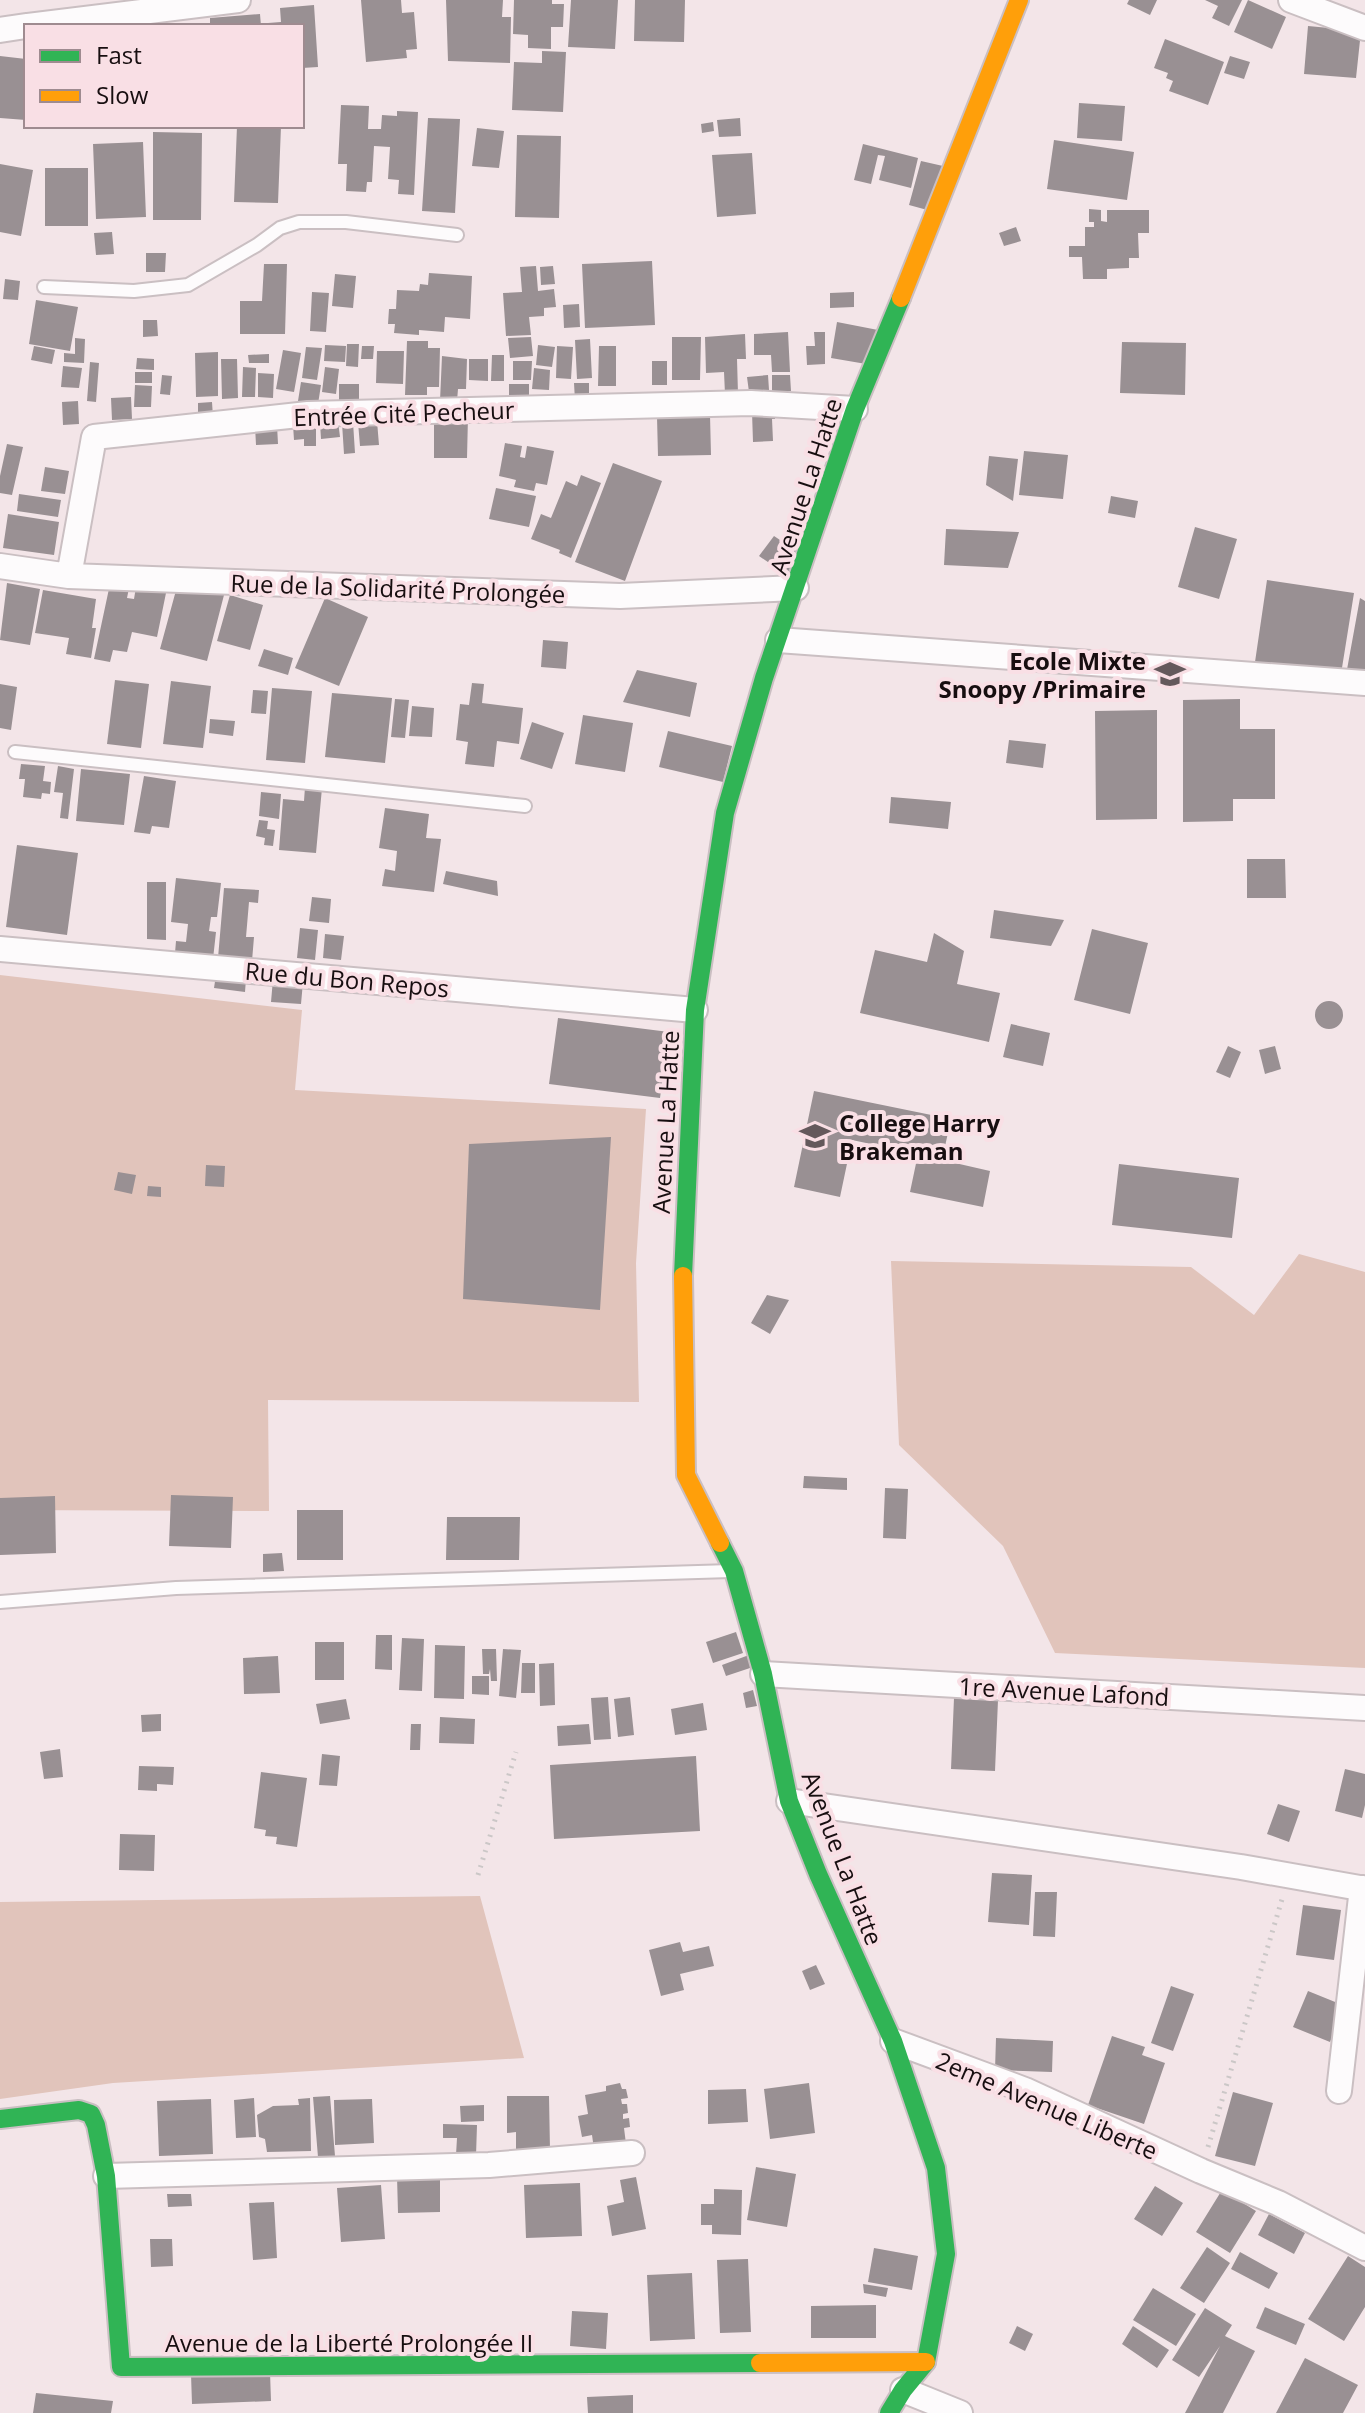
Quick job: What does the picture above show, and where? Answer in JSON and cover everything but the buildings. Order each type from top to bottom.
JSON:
[{"type":"street","points":[[43,24],[238,0]]},
{"type":"street","name":"Avenue La Hatte","points":[[926,2362],[946,2254],[936,2168],[893,2041],[818,1874],[789,1801],[763,1674],[734,1571],[686,1475],[682,1304],[684,1211],[695,1010],[725,813],[778,640],[855,409],[932,224],[1019,0]]},
{"type":"street","points":[[1291,0],[1365,28]]},
{"type":"street","points":[[0,30],[24,26]]},
{"type":"street","name":"Entrée Cité Pecheur","points":[[69,576],[94,437],[308,414],[751,403],[855,409]]},
{"type":"street","name":"Rue de la Solidarité Prolongée","points":[[0,566],[69,576],[620,596],[796,588]]},
{"type":"street","points":[[778,640],[1365,683]]},
{"type":"street","name":"Rue du Bon Repos","points":[[0,949],[695,1010]]},
{"type":"street","name":"1re Avenue Lafond","points":[[763,1674],[1365,1708]]},
{"type":"street","points":[[789,1801],[1363,1888],[1339,2091]]},
{"type":"street","name":"2eme Avenue Liberte","points":[[893,2041],[1025,2090],[1278,2203],[1365,2248]]},
{"type":"street","name":"Avenue de la Liberté Prolongée II","points":[[0,2119],[79,2110],[91,2114],[106,2176],[121,2367],[926,2362]]},
{"type":"street","points":[[106,2176],[489,2165],[632,2153]]},
{"type":"street","points":[[889,2413],[926,2362]]},
{"type":"street","points":[[903,2390],[960,2413]]},
{"type":"lane","points":[[44,287],[134,291],[188,285],[280,228],[299,222],[346,222],[457,235]]},
{"type":"lane","points":[[15,752],[525,806]]},
{"type":"lane","points":[[0,1602],[176,1588],[734,1571]]},
{"type":"path","points":[[478,1875],[516,1752]]},
{"type":"path","points":[[1201,2171],[1289,1875]]},
{"type":"shaded area","points":[[0,975],[302,1010],[295,1090],[646,1109],[636,1263],[639,1402],[268,1400],[269,1511],[0,1510]]},
{"type":"shaded area","points":[[1299,1254],[1365,1272],[1365,1668],[1055,1653],[1003,1546],[899,1445],[891,1261],[1191,1267],[1254,1315]]},
{"type":"shaded area","points":[[480,1896],[524,2058],[113,2083],[0,2099],[0,1902]]},
{"type":"traffic: fast","points":[[683,1276],[695,1010],[725,813],[764,678],[855,409],[901,298]]},
{"type":"traffic: fast","points":[[720,1543],[734,1571],[763,1674],[789,1801],[818,1874],[893,2041],[936,2168],[946,2254],[926,2362],[889,2413]]},
{"type":"traffic: fast","points":[[0,2119],[79,2110],[91,2114],[106,2176],[121,2367],[760,2363]]},
{"type":"traffic: slow","points":[[901,298],[1019,0]]},
{"type":"traffic: slow","points":[[683,1276],[686,1475],[720,1543]]},
{"type":"traffic: slow","points":[[760,2363],[926,2362]]},
{"type":"place","name":"Ecole Mixte Snoopy /Primaire","points":[[1170,674]]},
{"type":"place","name":"College Harry Brakeman","points":[[815,1136]]}]
